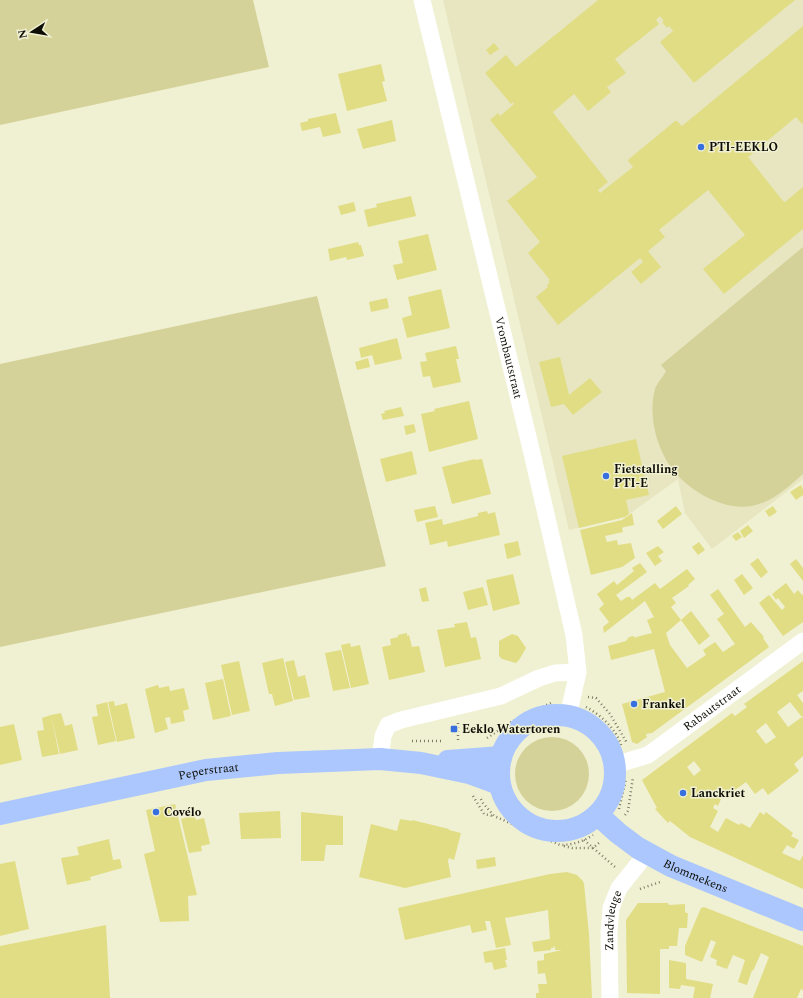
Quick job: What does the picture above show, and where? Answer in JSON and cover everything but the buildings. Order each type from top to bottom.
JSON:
[{"type":"main road","points":[[570,709],[600,733],[621,763],[614,789],[607,805],[608,813],[569,831],[548,832],[526,823],[511,809],[505,800],[499,784],[498,768],[501,757],[505,746],[517,730],[526,723],[570,709]]},
{"type":"main road","name":"Peperstraat","points":[[421,763],[501,757]]},
{"type":"main road","name":"Peperstraat","points":[[0,814],[206,770],[278,763],[380,759],[421,763],[469,773],[499,784]]},
{"type":"main road","name":"Blommekens","points":[[608,813],[618,833],[647,853],[671,866],[803,920]]},
{"type":"street","name":"Vrombautstraat","points":[[422,0],[531,449],[574,636],[578,672],[570,709]]},
{"type":"street","name":"Rabautstraat","points":[[621,763],[648,755],[803,641]]},
{"type":"street","points":[[380,759],[383,736],[388,726],[400,720],[501,696],[539,678],[555,673],[578,672]]},
{"type":"street","name":"Zandvleuge","points":[[610,998],[609,932],[611,908],[619,888],[647,853]]},
{"type":"path","points":[[483,740],[513,721],[555,701],[570,709],[582,705],[598,714],[619,738],[621,763],[628,772],[620,808],[608,813]]},
{"type":"path","points":[[458,723],[458,745]]},
{"type":"path","points":[[481,798],[482,803],[494,816],[560,845],[570,845],[584,840]]},
{"type":"shaded area","points":[[0,0],[253,0],[269,67],[0,125]]},
{"type":"shaded area","points":[[443,0],[803,0],[803,479],[712,549],[685,513],[678,479],[625,517],[569,530]]},
{"type":"shaded area","points":[[803,247],[803,474],[773,498],[760,504],[741,507],[718,502],[696,491],[678,476],[661,450],[655,430],[652,409],[655,389],[666,371],[661,365]]},
{"type":"shaded area","points":[[317,296],[386,566],[0,647],[0,364]]},
{"type":"shaded area","points":[[545,737],[559,737],[573,743],[583,753],[589,767],[589,781],[583,795],[573,805],[559,811],[545,811],[531,805],[521,795],[515,781],[515,767],[521,753],[531,743]]},
{"type":"place","name":"PTI-EEKLO","points":[[701,147]]},
{"type":"place","name":"Fietstalling PTI-E","points":[[606,476]]},
{"type":"place","name":"Frankel","points":[[634,704]]},
{"type":"place","name":"Eeklo Watertoren","points":[[454,729]]},
{"type":"place","name":"Lanckriet","points":[[683,793]]},
{"type":"place","name":"Covélo","points":[[156,812]]}]
